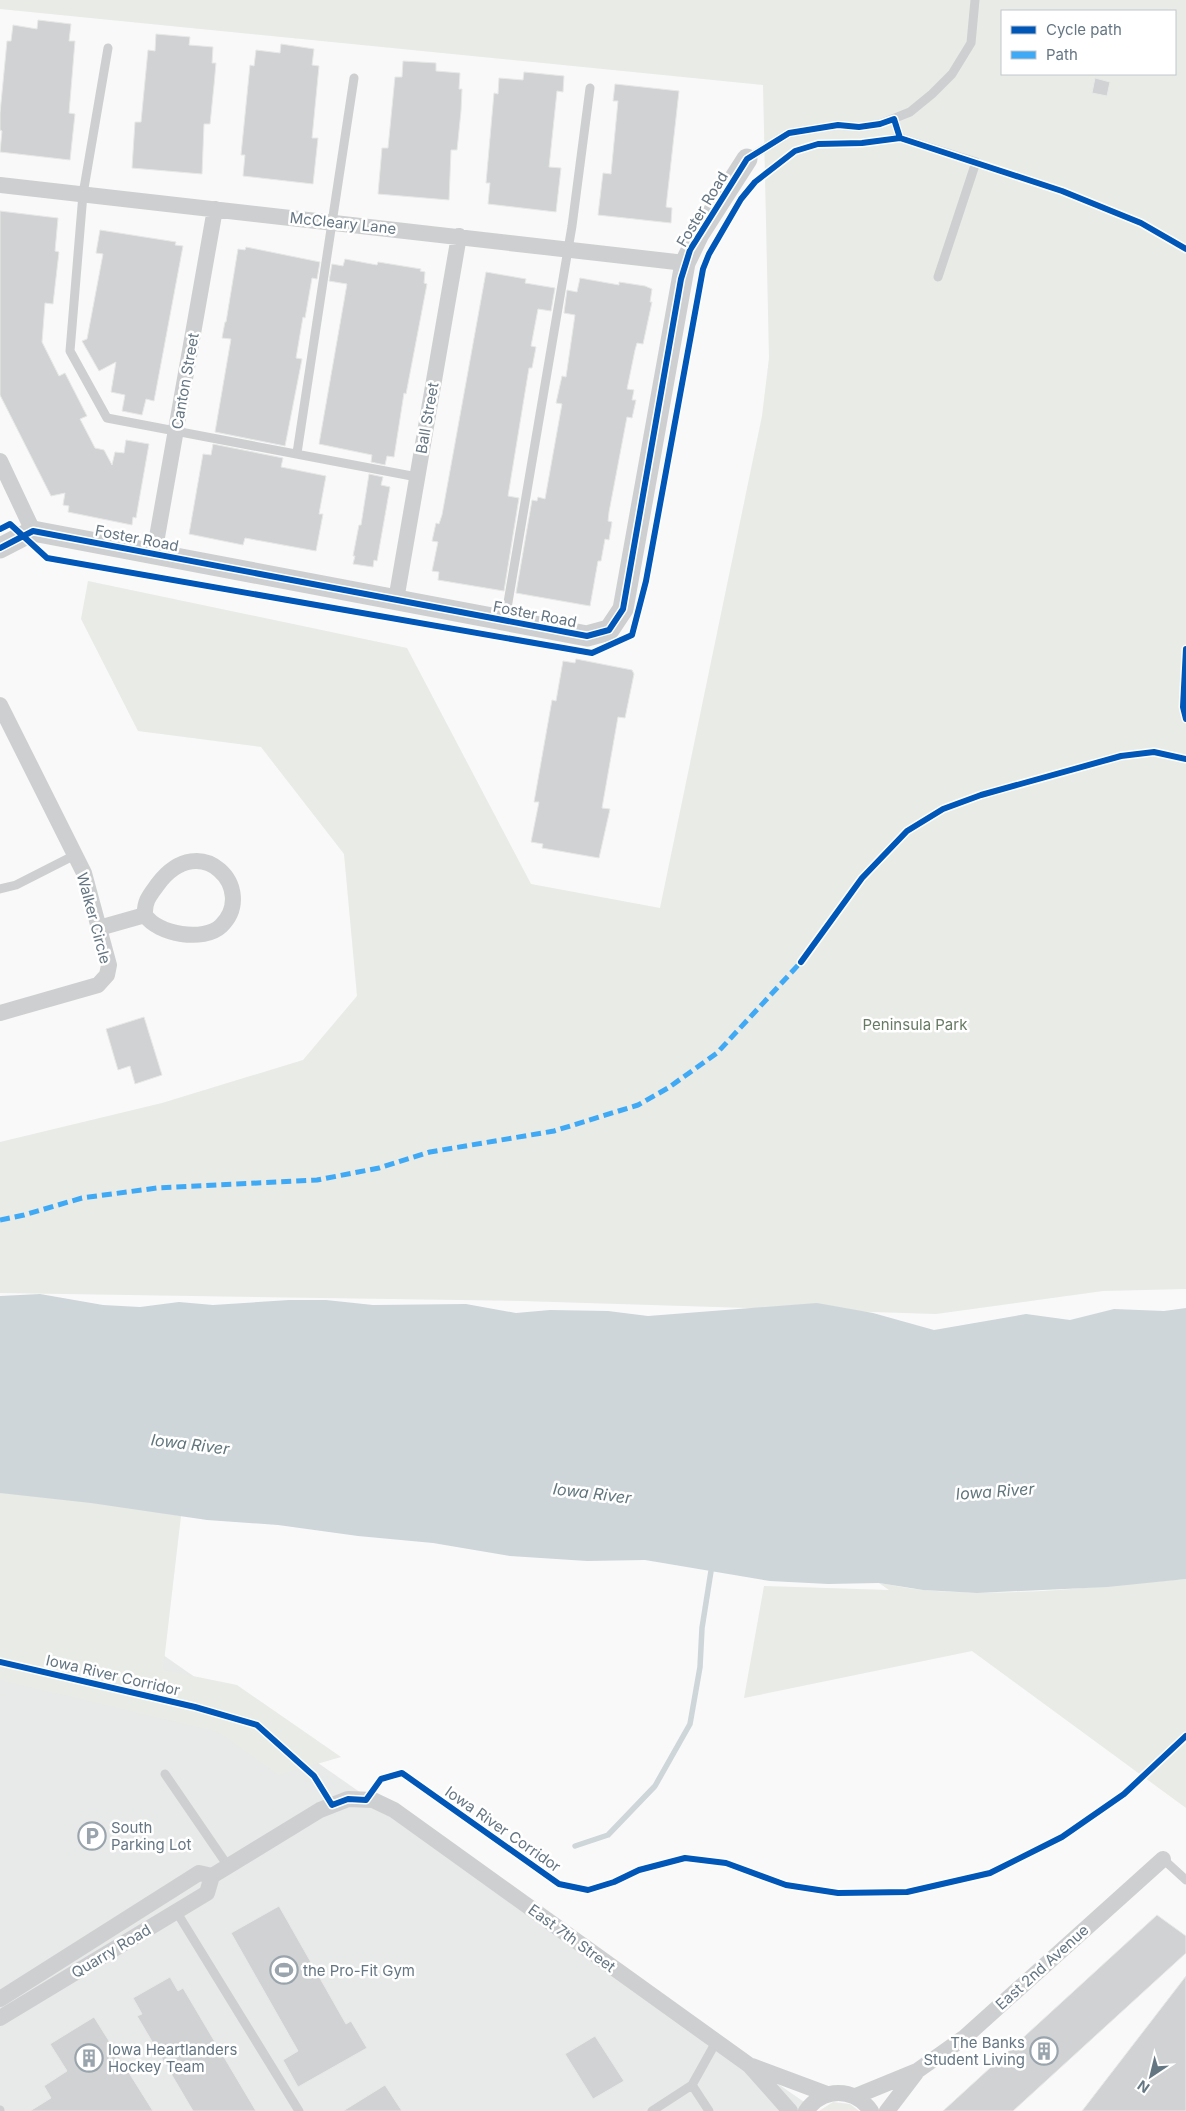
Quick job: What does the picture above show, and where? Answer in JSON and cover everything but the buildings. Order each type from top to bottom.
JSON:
[{"type":"street","name":"Foster Road","points":[[33,531],[587,636],[609,630],[623,609],[685,262],[699,234],[747,160]]},
{"type":"street","name":"McCleary Lane","points":[[0,185],[685,262]]},
{"type":"street","name":"Canton Street","points":[[154,554],[215,209]]},
{"type":"street","name":"Ball Street","points":[[396,600],[459,236]]},
{"type":"street","points":[[0,461],[33,531],[0,548]]},
{"type":"street","name":"Walker Circle","points":[[0,705],[84,873],[109,966],[107,975],[98,985],[0,1013]]},
{"type":"street","points":[[198,860],[209,863],[217,867],[229,882],[232,891],[231,909],[227,919],[214,932],[192,935],[164,930],[149,921],[146,915],[144,905],[148,899],[165,875],[180,865],[198,860]]},
{"type":"street","points":[[100,928],[146,915]]},
{"type":"street","name":"Quarry Road","points":[[0,2018],[207,1892],[212,1876],[320,1810],[348,1799],[373,1800],[394,1810]]},
{"type":"street","name":"East 7th Street","points":[[394,1810],[750,2065],[827,2094],[845,2092],[856,2096]]},
{"type":"street","name":"East 2nd Avenue","points":[[856,2096],[918,2071],[965,2037],[1163,1859]]},
{"type":"street","name":"Quarry Road","points":[[0,1999],[199,1873],[212,1876]]},
{"type":"street","name":"East 7th Street","points":[[750,2065],[790,2111]]},
{"type":"street","name":"East 2nd Avenue","points":[[887,2111],[918,2071]]},
{"type":"street","points":[[806,2111],[812,2103],[827,2094]]},
{"type":"street","points":[[856,2096],[871,2111]]},
{"type":"lane","points":[[747,160],[789,133],[838,126],[880,124],[910,112],[952,74],[971,43],[975,0]]},
{"type":"lane","points":[[108,48],[83,194],[70,351],[107,418],[417,477]]},
{"type":"lane","points":[[297,453],[354,78]]},
{"type":"lane","points":[[505,621],[568,248],[590,88]]},
{"type":"lane","points":[[894,119],[900,138],[976,162],[938,277]]},
{"type":"lane","points":[[0,889],[16,885],[75,855]]},
{"type":"lane","points":[[164,1774],[228,1866]]},
{"type":"lane","points":[[1163,1859],[1186,1880]]},
{"type":"lane","points":[[176,1911],[299,2111]]},
{"type":"lane","points":[[652,2111],[692,2085],[716,2042]]},
{"type":"lane","points":[[692,2085],[709,2111]]},
{"type":"shaded area","points":[[0,1583],[93,1606],[817,2111],[0,2111]]},
{"type":"green space","name":"Peninsula Park","points":[[0,0],[1186,0],[1186,1289],[1103,1291],[936,1314],[522,1301],[0,1293],[0,1142],[162,1103],[303,1060],[357,996],[344,854],[261,747],[138,731],[81,619],[88,581],[407,648],[531,884],[660,908],[762,416],[769,358],[763,85],[0,9]]},
{"type":"green space","points":[[0,1485],[181,1516],[163,1670],[237,1685],[341,1757],[279,1775],[218,1732],[0,1680]]},
{"type":"green space","points":[[1186,1579],[1186,1808],[972,1651],[744,1698],[764,1586],[889,1590],[879,1583],[924,1590],[990,1593],[1055,1590]]},
{"type":"green space","points":[[833,2102],[850,2104],[859,2111],[819,2111]]},
{"type":"water","name":"Iowa River","points":[[40,1294],[103,1305],[140,1307],[179,1302],[213,1305],[289,1300],[326,1300],[373,1305],[466,1304],[516,1313],[550,1310],[608,1311],[648,1316],[817,1303],[873,1313],[934,1330],[1026,1314],[1070,1320],[1114,1309],[1164,1311],[1186,1308],[1186,1579],[1107,1587],[977,1593],[923,1590],[879,1583],[828,1584],[770,1581],[645,1560],[587,1561],[510,1556],[433,1543],[358,1536],[278,1525],[207,1520],[91,1503],[0,1493],[0,1296]]},
{"type":"waterway","points":[[575,1846],[608,1835],[655,1786],[690,1724],[700,1667],[702,1628],[711,1571]]},
{"type":"marked path","points":[[0,1220],[82,1198],[157,1188],[317,1180],[379,1168],[430,1152],[554,1131],[638,1105],[668,1088],[717,1053],[801,962]]},
{"type":"cycle path","points":[[0,548],[33,531],[587,636],[609,630],[623,609],[681,279],[690,250],[747,159],[789,133],[838,125],[859,127],[880,124],[894,119],[900,138]]},
{"type":"cycle path","points":[[0,529],[10,524],[47,558],[592,653],[632,635],[646,581],[703,269],[709,254],[741,199],[755,182],[795,151],[818,144],[862,143],[900,138],[1062,191],[1141,223],[1186,249]]},
{"type":"cycle path","points":[[1186,649],[1183,707],[1186,719]]},
{"type":"cycle path","points":[[801,962],[862,878],[907,831],[943,809],[981,795],[1121,756],[1154,752],[1186,759]]},
{"type":"cycle path","name":"Iowa River Corridor","points":[[0,1662],[195,1707],[257,1725],[314,1776],[332,1805],[348,1799],[366,1800],[381,1779],[402,1773],[559,1884],[588,1890],[614,1882],[639,1870],[685,1858],[726,1863],[786,1885],[838,1893],[907,1892],[990,1873],[1062,1837],[1124,1794],[1186,1736]]},
{"type":"place","name":"South Parking Lot","points":[[92,1836]]},
{"type":"place","name":"the Pro-Fit Gym","points":[[284,1970]]},
{"type":"place","name":"The Banks Student Living","points":[[1044,2051]]},
{"type":"place","name":"Iowa Heartlanders Hockey Team","points":[[89,2058]]}]
